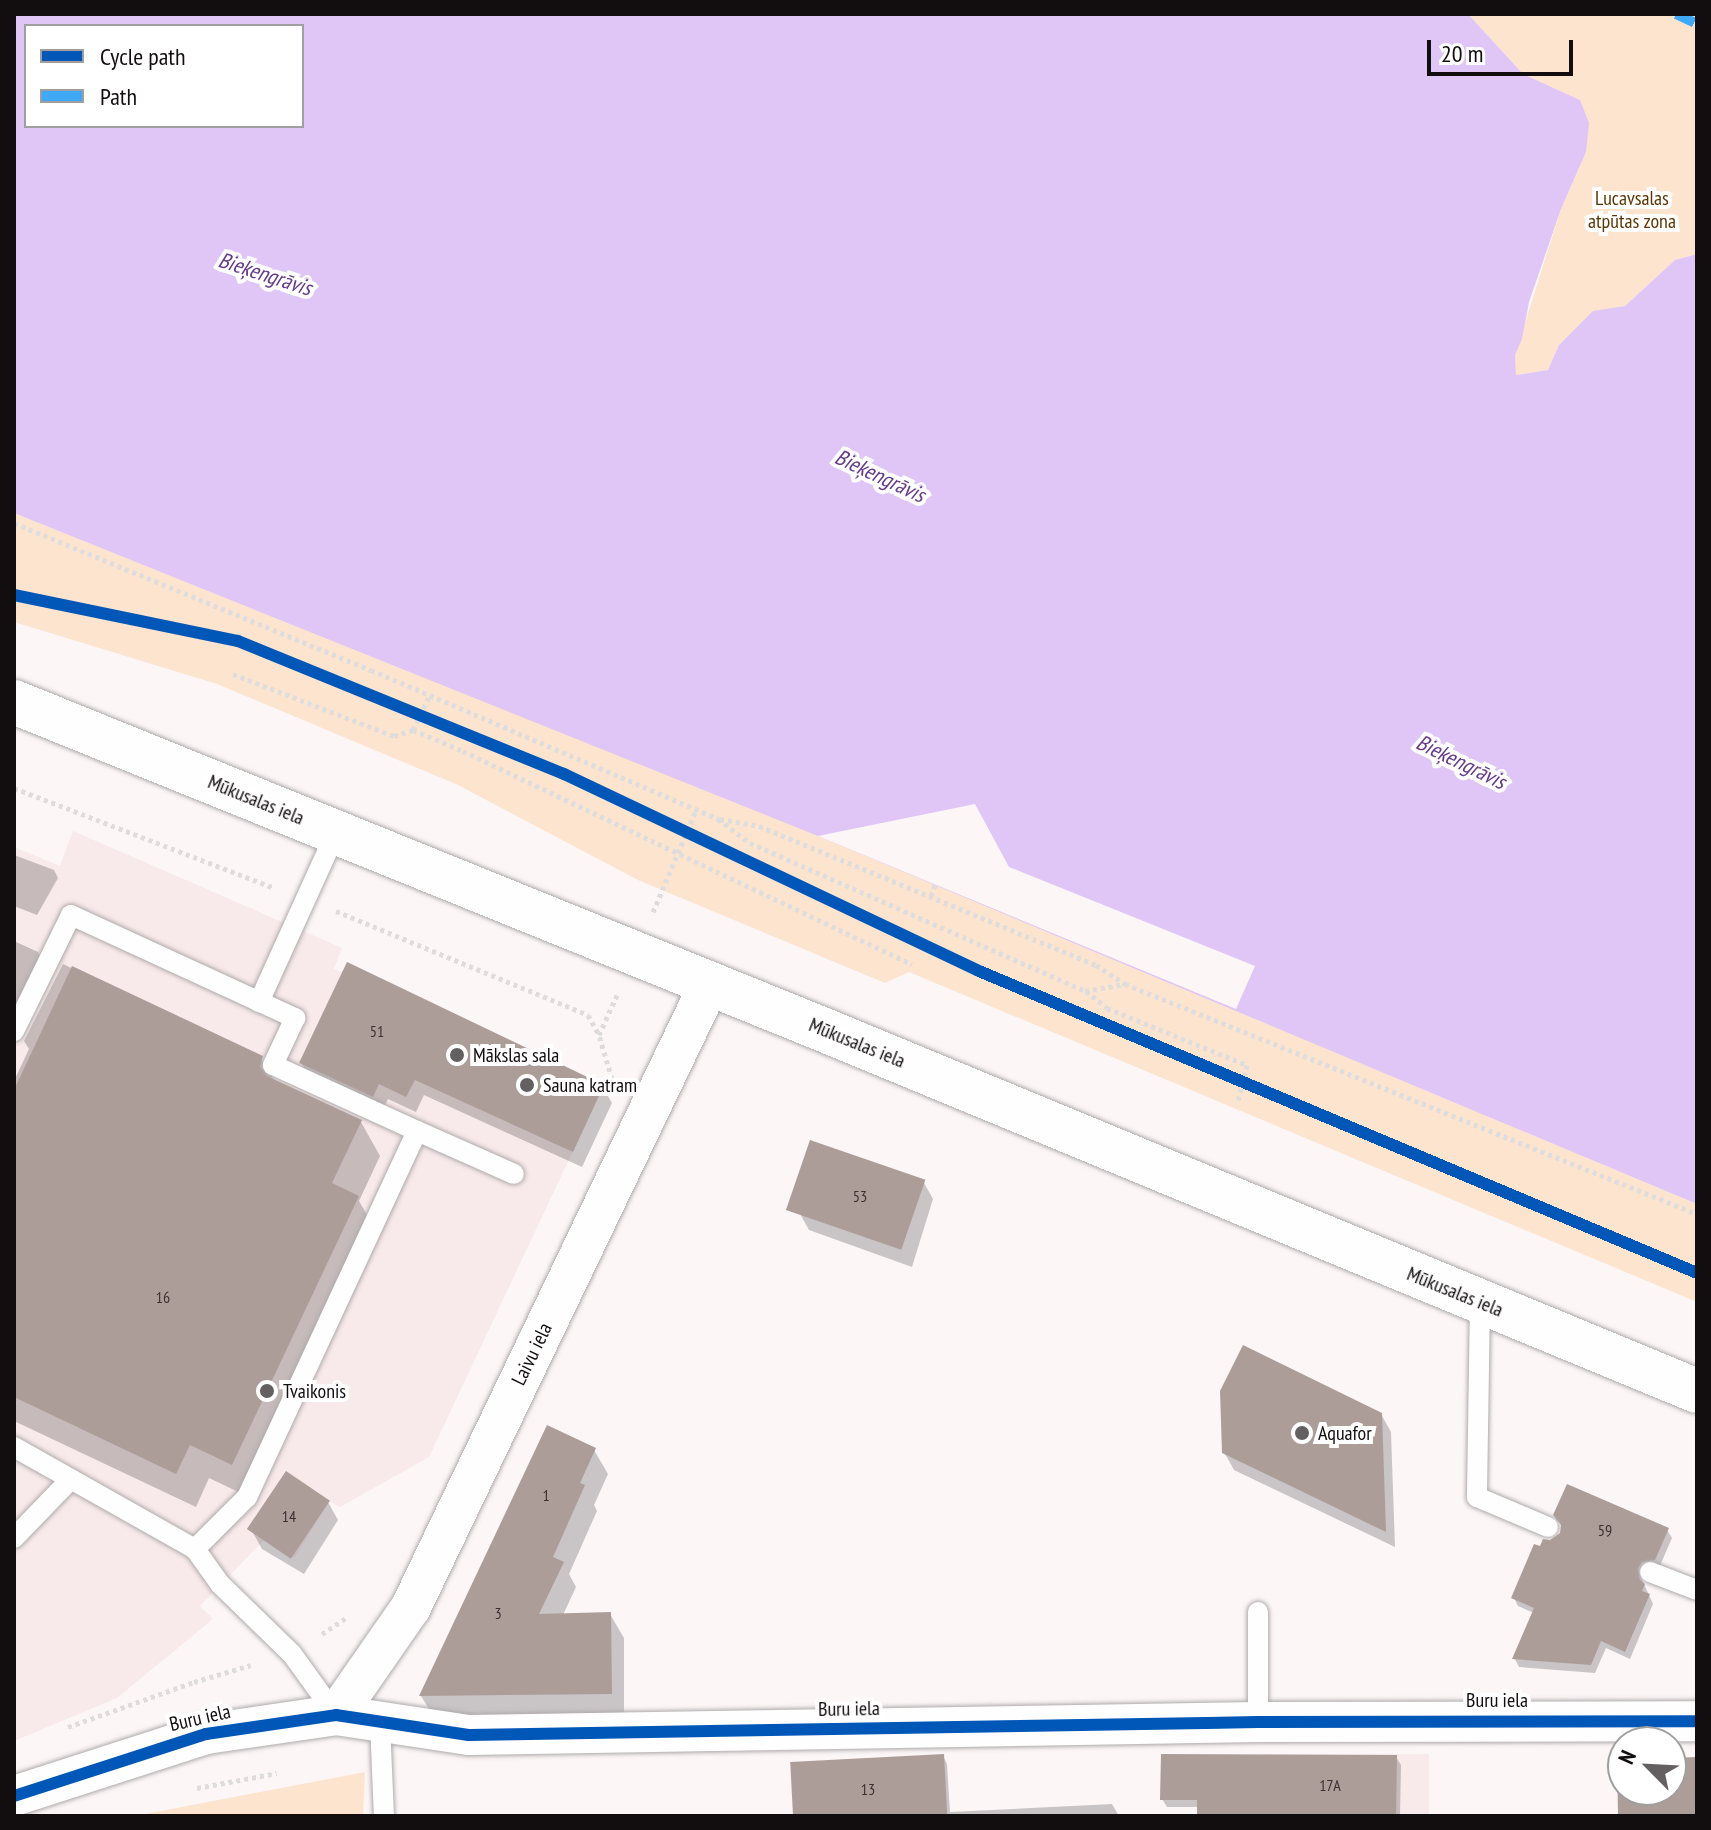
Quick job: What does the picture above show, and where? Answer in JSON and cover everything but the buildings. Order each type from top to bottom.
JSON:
[{"type":"main road","name":"Mūkusalas iela","points":[[14,702],[710,983],[1697,1391]]},
{"type":"street","name":"Laivu iela","points":[[336,1715],[411,1607],[710,983]]},
{"type":"street","name":"Buru iela","points":[[14,1796],[206,1734],[336,1715],[469,1735],[1258,1722],[1697,1721]]},
{"type":"lane","points":[[259,1002],[336,832]]},
{"type":"lane","points":[[14,1031],[71,915],[295,1018],[273,1065],[514,1174]]},
{"type":"lane","points":[[195,1549],[247,1497],[417,1131]]},
{"type":"lane","points":[[1480,1302],[1477,1497],[1548,1527]]},
{"type":"lane","points":[[14,1447],[195,1549],[220,1584],[292,1654],[336,1715]]},
{"type":"lane","points":[[14,1538],[71,1479]]},
{"type":"lane","points":[[1650,1572],[1697,1590]]},
{"type":"lane","points":[[1258,1612],[1258,1722]]},
{"type":"lane","points":[[380,1722],[384,1816]]},
{"type":"path","points":[[14,523],[430,695],[696,810],[718,819],[759,826],[1096,965],[1125,984],[1697,1214]]},
{"type":"path","points":[[233,674],[394,736],[413,730],[549,789],[912,964]]},
{"type":"path","points":[[413,730],[430,695]]},
{"type":"path","points":[[407,709],[435,720]]},
{"type":"path","points":[[647,1115],[607,1096],[612,1078],[599,1035],[679,853],[693,835],[696,810]]},
{"type":"path","points":[[718,819],[750,843],[1085,991],[1107,1008],[1247,1065],[1238,1102]]},
{"type":"path","points":[[673,825],[693,835]]},
{"type":"path","points":[[931,896],[935,885]]},
{"type":"path","points":[[1085,991],[1125,984]]},
{"type":"path","points":[[1228,1077],[1257,1089]]},
{"type":"path","points":[[59,1730],[194,1682],[292,1654]]},
{"type":"shaded area","points":[[73,831],[342,948],[334,969],[342,972],[348,962],[604,1085],[429,1457],[340,1507],[329,1501],[294,1558],[264,1540],[200,1606],[213,1619],[117,1698],[14,1741],[14,847],[60,866]]},
{"type":"shaded area","points":[[1264,1754],[1429,1754],[1429,1816],[1264,1816]]},
{"type":"green space","name":"Lucavsalas atpūtas zona","points":[[1468,14],[1697,14],[1697,254],[1675,260],[1625,306],[1593,312],[1559,345],[1548,370],[1516,375],[1515,355],[1561,209],[1586,152],[1580,100],[1523,74]]},
{"type":"green space","points":[[14,513],[221,595],[975,804],[1237,1010],[1697,1204],[1697,1302],[909,972],[885,983],[638,880],[458,785],[217,684],[14,622]]},
{"type":"green space","points":[[365,1772],[363,1816],[135,1816]]},
{"type":"water","name":"Bieķengrāvis","points":[[14,14],[1468,14],[1523,74],[1580,100],[1589,123],[1586,152],[1561,209],[1529,302],[1522,339],[1515,355],[1516,375],[1548,370],[1559,345],[1593,311],[1625,306],[1675,260],[1697,254],[1697,1204],[818,836],[14,513]]},
{"type":"pier","points":[[975,804],[1009,867],[1255,966],[1236,1009],[818,836]]},
{"type":"marked path","points":[[1676,14],[1697,24]]},
{"type":"cycle path","points":[[14,595],[238,641],[564,774],[979,971],[1697,1273]]},
{"type":"cycle path","points":[[14,1796],[206,1734],[336,1715],[469,1735],[1258,1722],[1697,1721]]},
{"type":"place","name":"Mākslas sala","points":[[457,1055]]},
{"type":"place","name":"Sauna katram","points":[[527,1085]]},
{"type":"place","name":"Tvaikonis","points":[[267,1391]]},
{"type":"place","name":"Aquafor","points":[[1302,1433]]}]
